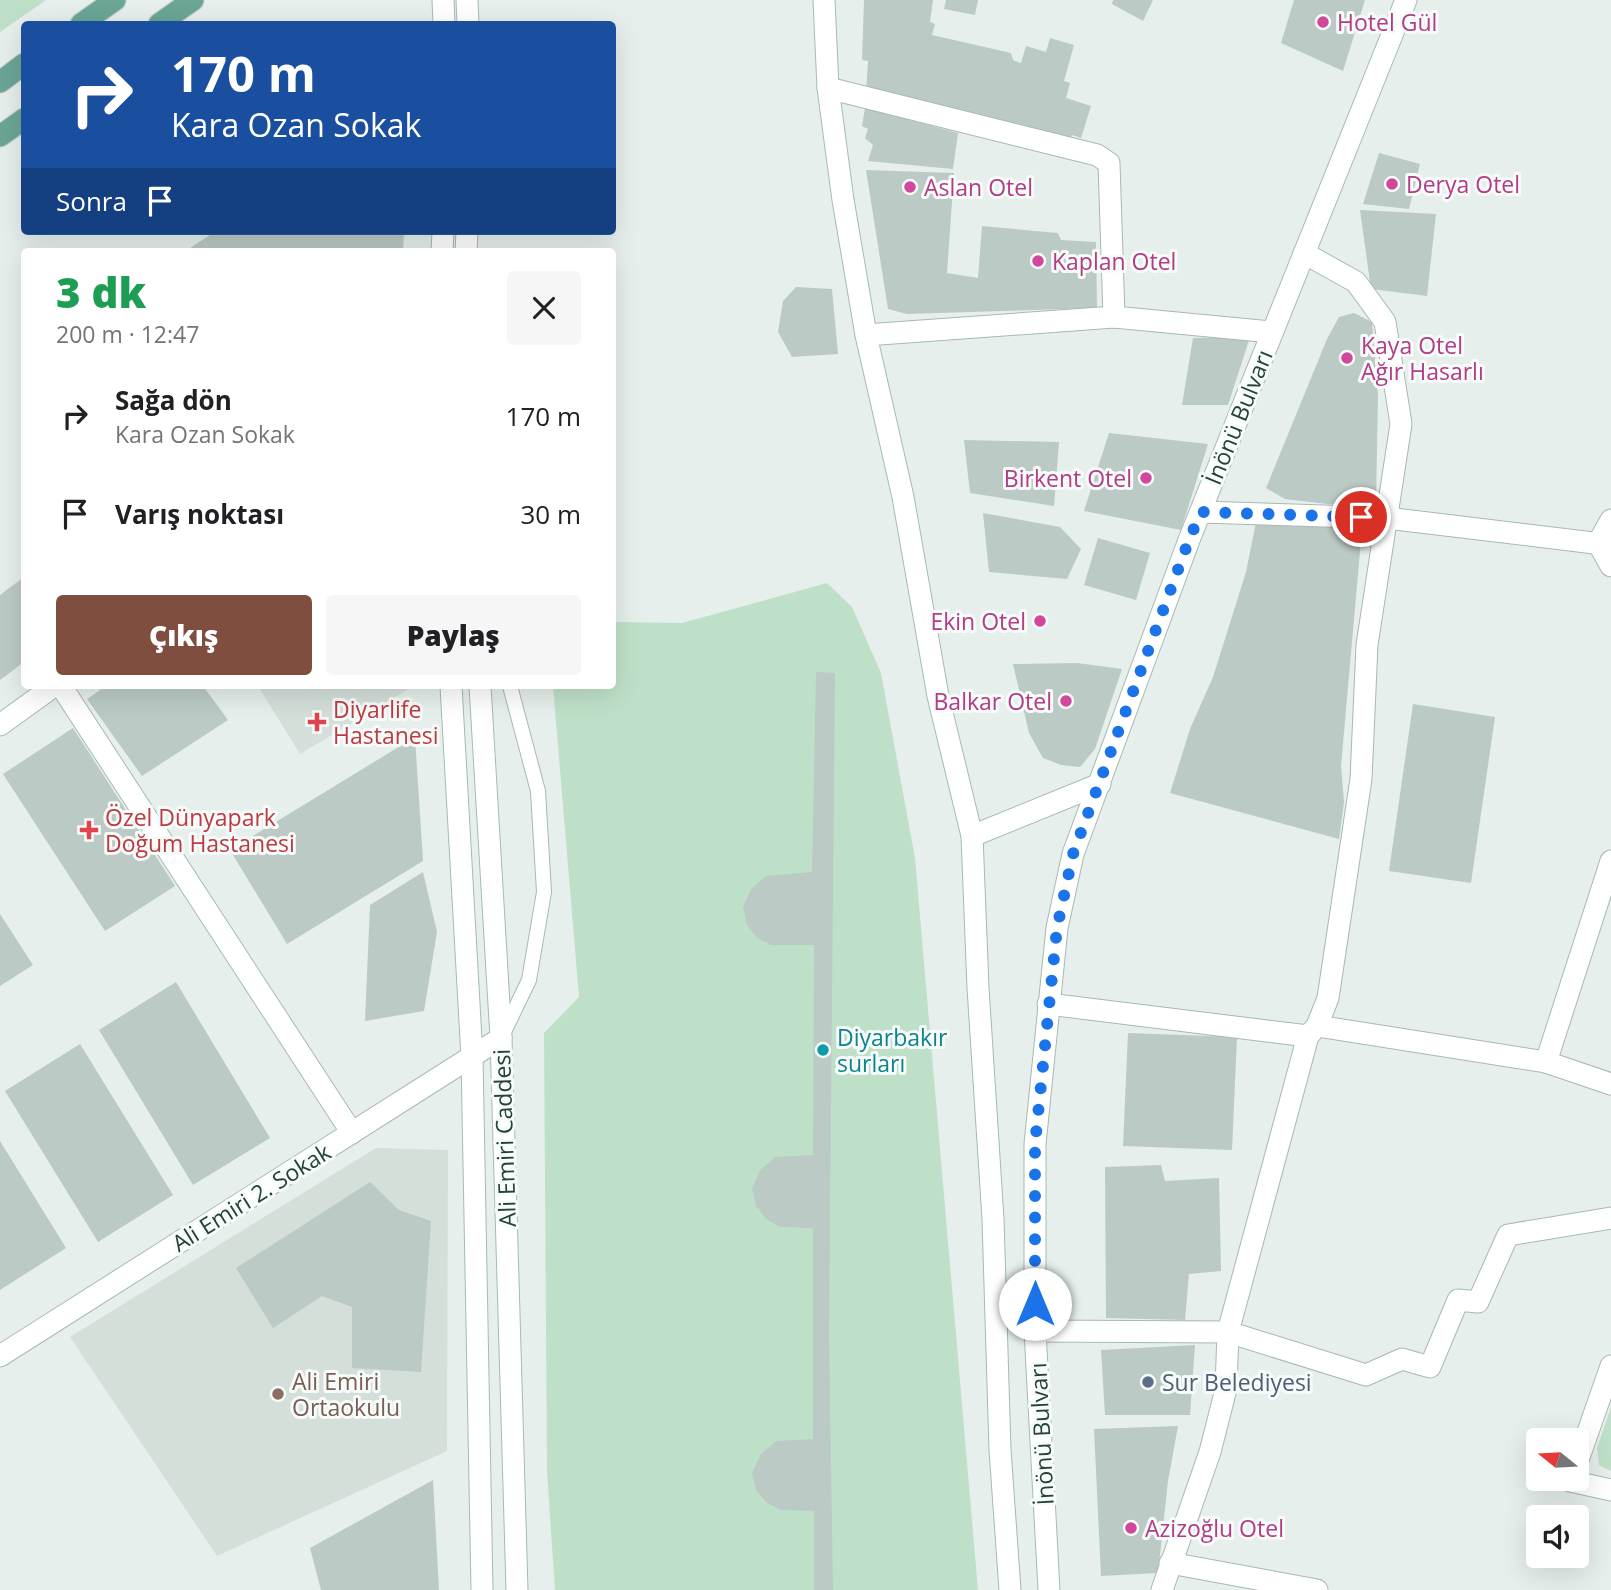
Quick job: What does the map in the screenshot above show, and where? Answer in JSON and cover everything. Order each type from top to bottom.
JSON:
[{"type":"main road","points":[[85,21],[115,0]]},
{"type":"main road","points":[[163,21],[193,0]]},
{"type":"main road","points":[[0,82],[21,67]]},
{"type":"main road","points":[[0,136],[21,121]]},
{"type":"street","points":[[443,0],[444,21]]},
{"type":"street","points":[[467,0],[468,21]]},
{"type":"street","points":[[824,0],[828,88],[843,200],[866,335],[903,498],[938,696],[972,836],[978,988],[993,1219],[1000,1450],[1010,1590]]},
{"type":"street","name":"İnönü Bulvarı","points":[[1049,1590],[1035,1331],[1035,1144],[1057,928],[1073,854],[1201,512],[1406,0]]},
{"type":"street","points":[[828,88],[1097,155],[1109,163],[1114,317]]},
{"type":"street","points":[[1162,1590],[1210,1451],[1226,1389],[1228,1332],[1312,1031],[1328,998],[1361,779],[1367,645],[1401,424],[1385,322],[1356,282],[1304,253]]},
{"type":"street","points":[[866,335],[1114,317],[1272,332]]},
{"type":"street","points":[[1201,512],[1387,518],[1605,544]]},
{"type":"street","points":[[1611,520],[1605,544],[1611,566]]},
{"type":"street","points":[[0,725],[50,689]]},
{"type":"street","points":[[63,689],[352,1133]]},
{"type":"street","points":[[451,689],[472,1057],[482,1590]]},
{"type":"street","name":"Ali Emiri Caddesi","points":[[480,689],[501,1038],[517,1590]]},
{"type":"street","points":[[972,836],[1100,784]]},
{"type":"street","points":[[1546,1062],[1611,861]]},
{"type":"street","points":[[1048,1004],[1312,1031],[1546,1062],[1611,1084]]},
{"type":"street","name":"Ali Emiri 2. Sokak","points":[[0,1356],[501,1038]]},
{"type":"street","points":[[1035,1331],[1228,1332],[1366,1375],[1402,1359],[1430,1367],[1458,1300],[1478,1302],[1508,1235],[1611,1218]]},
{"type":"street","points":[[1589,1429],[1611,1366]]},
{"type":"street","points":[[1589,1485],[1611,1490]]},
{"type":"street","points":[[1170,1563],[1317,1590]]},
{"type":"lane","points":[[501,1038],[529,980],[544,892],[538,791],[511,689]]},
{"type":"shaded area","name":"Diyarlife Hastanesi","points":[[260,689],[407,689],[407,690],[300,754]]},
{"type":"shaded area","name":"Ali Emiri Ortaokulu","points":[[376,1148],[448,1150],[447,1451],[217,1556],[70,1337]]},
{"type":"green space","points":[[0,0],[46,0],[0,32]]},
{"type":"green space","points":[[827,583],[852,607],[881,673],[915,858],[978,1590],[555,1590],[547,1472],[544,1033],[579,997],[553,689],[616,689],[616,622],[682,623]]},
{"type":"green space","points":[[1611,1407],[1611,1471],[1599,1465],[1597,1448]]},
{"type":"building","points":[[864,0],[933,0],[930,22],[935,24],[932,35],[1011,53],[1013,60],[1021,63],[1026,46],[1046,52],[1050,38],[1074,45],[1064,81],[1070,83],[1066,98],[1091,106],[1081,138],[1072,135],[1069,144],[866,94],[868,61],[862,60]]},
{"type":"building","points":[[946,0],[978,0],[975,15],[944,9]]},
{"type":"building","points":[[1113,0],[1153,0],[1143,21],[1112,4]]},
{"type":"building","name":"Hotel Gül","points":[[1294,0],[1365,0],[1343,71],[1281,43]]},
{"type":"building","points":[[865,108],[958,133],[953,169],[868,161],[873,145],[865,138],[868,129],[862,126]]},
{"type":"building","name":"Derya Otel","points":[[1379,153],[1420,164],[1409,209],[1363,204]]},
{"type":"building","name":"Kaplan Otel","points":[[866,170],[954,173],[947,273],[978,278],[982,226],[1058,233],[1061,240],[1096,242],[1097,308],[907,314],[888,309]]},
{"type":"building","points":[[1360,210],[1436,214],[1427,296],[1371,289]]},
{"type":"building","points":[[210,235],[404,235],[403,248],[190,248]]},
{"type":"building","points":[[796,287],[832,289],[838,354],[792,357],[778,332],[783,301]]},
{"type":"building","points":[[1354,313],[1372,322],[1378,396],[1376,504],[1327,504],[1285,499],[1266,488],[1327,339],[1339,317]]},
{"type":"building","points":[[1250,337],[1228,405],[1182,405],[1193,338]]},
{"type":"building","name":"Birkent Otel","points":[[1109,433],[1208,444],[1181,530],[1084,511]]},
{"type":"building","points":[[964,440],[1059,442],[1054,506],[970,493]]},
{"type":"building","points":[[983,513],[1060,527],[1081,549],[1067,579],[989,572]]},
{"type":"building","points":[[1256,522],[1362,529],[1341,766],[1344,802],[1339,839],[1170,793],[1190,729],[1213,677],[1246,572]]},
{"type":"building","points":[[1098,538],[1150,553],[1136,600],[1084,585]]},
{"type":"building","points":[[21,579],[21,664],[0,680],[0,595]]},
{"type":"building","name":"Balkar Otel","points":[[1077,663],[1122,669],[1095,749],[1080,767],[1061,765],[1043,758],[1029,733],[1013,664]]},
{"type":"building","name":"Diyarbakır surları","points":[[816,672],[835,673],[829,1333],[833,1590],[814,1590],[814,1511],[781,1510],[767,1503],[756,1490],[752,1473],[761,1454],[776,1441],[813,1439],[813,1228],[780,1227],[766,1219],[756,1206],[752,1189],[760,1170],[775,1157],[813,1155],[814,945],[771,945],[757,938],[747,925],[743,907],[751,889],[766,876],[812,872]]},
{"type":"building","points":[[102,689],[205,689],[228,720],[142,776],[87,699]]},
{"type":"building","points":[[1413,704],[1495,717],[1471,883],[1389,871]]},
{"type":"building","name":"Özel Dünyapark Doğum Hastanesi","points":[[73,728],[175,886],[105,931],[3,774]]},
{"type":"building","points":[[415,737],[423,861],[287,944],[230,850]]},
{"type":"building","points":[[423,872],[437,932],[424,1011],[365,1021],[370,905]]},
{"type":"building","points":[[0,914],[33,965],[0,986]]},
{"type":"building","points":[[176,982],[270,1138],[193,1185],[99,1030]]},
{"type":"building","points":[[1128,1033],[1237,1037],[1232,1150],[1123,1146]]},
{"type":"building","points":[[80,1044],[173,1195],[98,1242],[5,1091]]},
{"type":"building","points":[[0,1141],[66,1248],[0,1290]]},
{"type":"building","points":[[1161,1165],[1165,1181],[1219,1178],[1221,1271],[1189,1274],[1185,1320],[1106,1318],[1105,1167]]},
{"type":"building","points":[[370,1182],[399,1210],[431,1221],[421,1372],[352,1368],[352,1307],[322,1296],[273,1328],[236,1268]]},
{"type":"building","name":"Sur Belediyesi","points":[[1195,1345],[1190,1415],[1105,1415],[1101,1350]]},
{"type":"building","points":[[1178,1426],[1168,1481],[1158,1573],[1101,1576],[1094,1429]]},
{"type":"building","points":[[433,1480],[439,1590],[321,1590],[310,1548]]},
{"type":"place","name":"Hotel Gül","points":[[1323,22]]},
{"type":"place","name":"Derya Otel","points":[[1392,184]]},
{"type":"place","name":"Aslan Otel","points":[[910,187]]},
{"type":"place","name":"Kaplan Otel","points":[[1038,261]]},
{"type":"place","name":"Kaya Otel Ağır Hasarlı","points":[[1347,358]]},
{"type":"place","name":"Birkent Otel","points":[[1146,478]]},
{"type":"place","name":"Ekin Otel","points":[[1040,621]]},
{"type":"place","name":"Balkar Otel","points":[[1066,701]]},
{"type":"place","name":"Diyarlife Hastanesi","points":[[317,722]]},
{"type":"place","name":"Özel Dünyapark Doğum Hastanesi","points":[[89,830]]},
{"type":"place","name":"Diyarbakır surları","points":[[823,1050]]},
{"type":"place","name":"Sur Belediyesi","points":[[1148,1382]]},
{"type":"place","name":"Ali Emiri Ortaokulu","points":[[278,1394]]},
{"type":"place","name":"Azizoğlu Otel","points":[[1131,1528]]},
{"type":"route","points":[[1035,1304],[1035,1144],[1057,928],[1073,854],[1189,540],[1201,512],[1361,517]]}]
